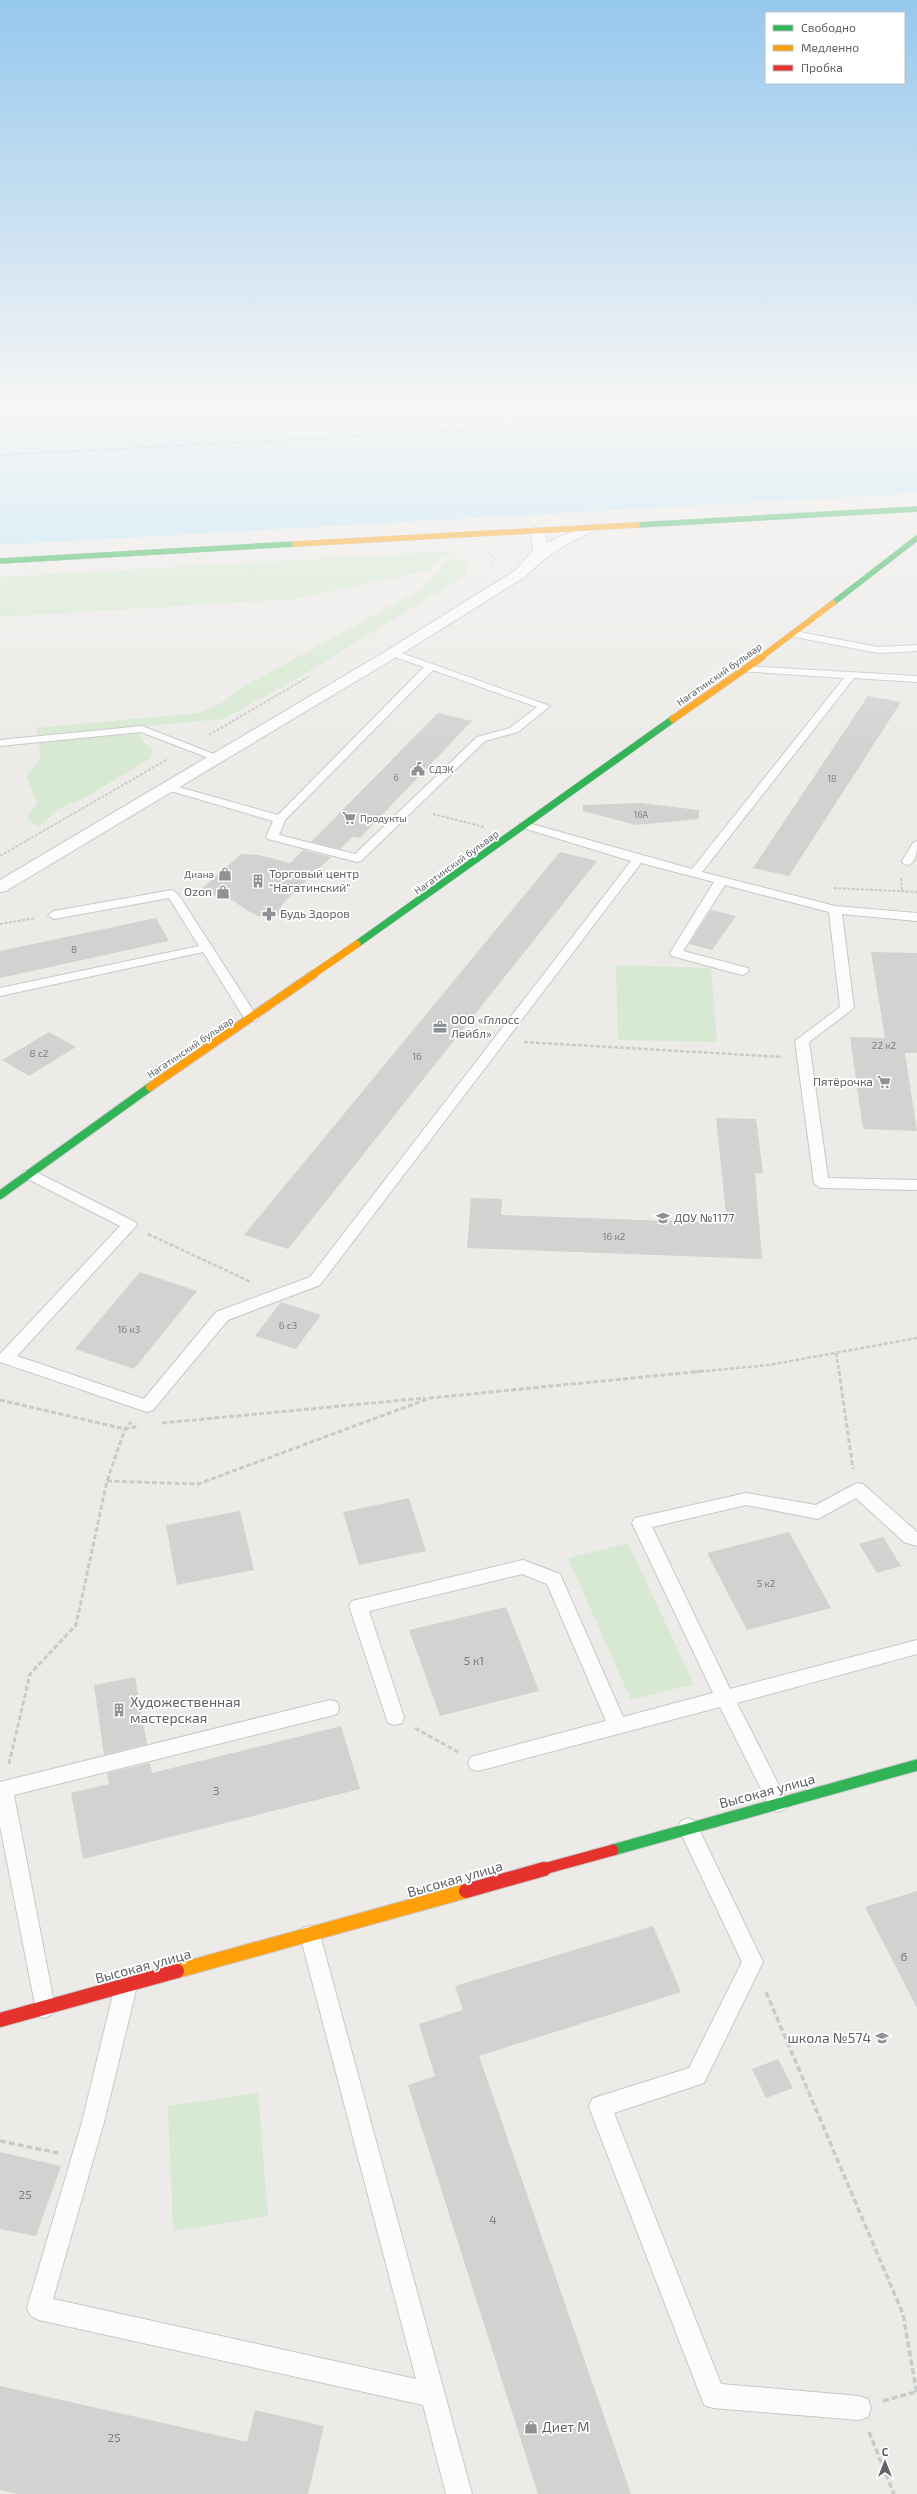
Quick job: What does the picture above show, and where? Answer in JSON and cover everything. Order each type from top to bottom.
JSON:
[{"type":"street","points":[[0,561],[720,520]]},
{"type":"street","points":[[0,888],[393,653],[520,573],[556,543],[589,528]]},
{"type":"street","points":[[537,558],[542,544],[538,531]]},
{"type":"street","name":"Нагатинский бульвар","points":[[0,1195],[108,1116],[442,886],[524,825],[794,634],[917,538]]},
{"type":"street","name":"Высокая улица","points":[[0,2020],[310,1935],[688,1827],[917,1765]]},
{"type":"lane","points":[[794,634],[878,650],[917,648]]},
{"type":"lane","points":[[393,653],[545,706],[514,730],[481,739],[357,858],[272,837],[280,819],[430,667]]},
{"type":"lane","points":[[744,669],[917,679]]},
{"type":"lane","points":[[695,873],[851,676]]},
{"type":"lane","points":[[0,743],[142,729],[218,758]]},
{"type":"lane","points":[[168,787],[280,819]]},
{"type":"lane","points":[[524,825],[638,859],[835,910],[917,917]]},
{"type":"lane","points":[[908,861],[917,845]]},
{"type":"lane","points":[[29,1174],[130,1225],[6,1358],[147,1406],[222,1316],[315,1281],[638,859]]},
{"type":"lane","points":[[722,880],[676,953],[743,971]]},
{"type":"lane","points":[[54,915],[172,894],[251,1018]]},
{"type":"lane","points":[[835,910],[847,1008],[802,1041],[821,1183],[917,1185]]},
{"type":"lane","points":[[0,992],[206,948]]},
{"type":"lane","points":[[778,1803],[641,1523],[746,1499],[818,1512],[856,1489],[910,1537],[917,1539]]},
{"type":"lane","points":[[395,1717],[358,1606],[523,1567],[554,1579],[617,1726]]},
{"type":"lane","points":[[478,1763],[917,1647]]},
{"type":"lane","points":[[44,2008],[1,1790],[330,1708]]},
{"type":"lane","points":[[688,1827],[753,1962],[696,2076],[600,2107],[713,2396],[859,2408]]},
{"type":"lane","points":[[310,1935],[459,2494]]},
{"type":"lane","points":[[126,1986],[82,2158],[39,2308],[432,2395]]},
{"type":"path","points":[[482,550],[494,558],[489,570]]},
{"type":"path","points":[[0,856],[313,674]]},
{"type":"path","points":[[0,924],[54,915]]},
{"type":"path","points":[[499,1041],[805,1058]]},
{"type":"path","points":[[130,1225],[278,1295]]},
{"type":"path","points":[[160,1423],[769,1365],[917,1338]]},
{"type":"path","points":[[836,1353],[856,1489]]},
{"type":"path","points":[[107,1481],[198,1484],[430,1398]]},
{"type":"path","points":[[0,1400],[125,1429],[146,1425]]},
{"type":"path","points":[[1,1790],[30,1674],[76,1625],[107,1481],[125,1429],[147,1406]]},
{"type":"path","points":[[395,1717],[478,1763]]},
{"type":"path","points":[[753,1962],[903,2314],[916,2393],[859,2408],[894,2494]]},
{"type":"path","points":[[0,2141],[82,2158]]},
{"type":"green space","points":[[472,550],[442,558],[430,570],[294,599],[0,617],[0,577]]},
{"type":"green space","points":[[448,558],[470,563],[464,576],[291,682],[223,719],[135,727],[144,742],[152,748],[151,758],[84,798],[56,810],[39,827],[26,818],[37,803],[26,776],[41,757],[36,728],[198,713],[226,701],[234,692],[423,588]]},
{"type":"green space","points":[[616,965],[711,968],[717,1042],[618,1040]]},
{"type":"green space","points":[[628,1543],[694,1684],[631,1700],[568,1558]]},
{"type":"green space","points":[[258,2093],[268,2216],[173,2231],[168,2106]]},
{"type":"water","points":[[0,520],[434,520],[0,545]]},
{"type":"building","points":[[868,696],[901,702],[789,876],[753,868]]},
{"type":"building","points":[[438,713],[472,721],[360,838],[352,837],[340,849],[311,842]]},
{"type":"building","points":[[641,803],[699,810],[699,819],[636,825],[583,811],[583,805]]},
{"type":"building","name":"Торговый центр \"Нагатинский\"","points":[[303,850],[331,857],[283,903],[278,915],[273,918],[258,916],[234,901],[199,891],[241,854],[259,855],[290,863]]},
{"type":"building","points":[[560,852],[597,861],[288,1249],[244,1235]]},
{"type":"building","points":[[711,910],[736,916],[712,950],[689,944]]},
{"type":"building","points":[[156,918],[169,941],[0,978],[0,951]]},
{"type":"building","points":[[871,952],[917,953],[917,1053],[905,1053],[917,1131],[863,1129],[850,1037],[885,1038]]},
{"type":"building","points":[[49,1032],[76,1047],[29,1076],[2,1060]]},
{"type":"building","points":[[716,1118],[756,1119],[763,1173],[755,1173],[762,1259],[467,1248],[471,1198],[502,1199],[501,1215],[727,1223]]},
{"type":"building","points":[[140,1272],[197,1291],[134,1369],[75,1349]]},
{"type":"building","points":[[281,1302],[321,1315],[296,1349],[255,1336]]},
{"type":"building","points":[[409,1498],[426,1551],[359,1565],[343,1512]]},
{"type":"building","points":[[240,1511],[254,1570],[177,1585],[166,1525]]},
{"type":"building","points":[[789,1532],[831,1608],[747,1630],[707,1553]]},
{"type":"building","points":[[883,1537],[901,1566],[877,1573],[859,1544]]},
{"type":"building","points":[[506,1607],[539,1691],[440,1716],[409,1630]]},
{"type":"building","name":"Художественная мастерская","points":[[135,1677],[147,1744],[104,1755],[94,1685]]},
{"type":"building","points":[[341,1726],[360,1789],[83,1859],[71,1793],[109,1784],[107,1773],[150,1763],[152,1773]]},
{"type":"building","points":[[917,1891],[917,2008],[865,1907]]},
{"type":"building","points":[[653,1926],[681,1992],[479,2056],[631,2494],[538,2494],[408,2085],[435,2076],[419,2024],[463,2010],[455,1986]]},
{"type":"building","points":[[778,2059],[793,2088],[766,2098],[752,2069]]},
{"type":"building","points":[[0,2152],[61,2166],[36,2236],[0,2229]]},
{"type":"building","points":[[0,2386],[247,2442],[255,2410],[324,2426],[308,2494],[18,2494],[0,2490]]},
{"type":"traffic: fast","points":[[637,525],[718,520]]},
{"type":"traffic: fast","points":[[833,603],[917,538]]},
{"type":"traffic: fast","points":[[0,561],[295,544]]},
{"type":"traffic: fast","points":[[357,944],[673,719]]},
{"type":"traffic: fast","points":[[0,1195],[150,1087]]},
{"type":"traffic: fast","points":[[613,1850],[917,1765]]},
{"type":"traffic: slow","points":[[295,544],[637,525]]},
{"type":"traffic: slow","points":[[673,719],[794,634],[833,603]]},
{"type":"traffic: slow","points":[[150,1087],[357,944]]},
{"type":"traffic: slow","points":[[177,1971],[466,1891]]},
{"type":"traffic: jam","points":[[466,1891],[613,1850]]},
{"type":"traffic: jam","points":[[0,2020],[177,1971]]},
{"type":"place","name":"СДЭК","points":[[418,769]]},
{"type":"place","name":"Продукты","points":[[349,818]]},
{"type":"place","name":"Диана","points":[[225,874]]},
{"type":"place","name":"Торговый центр \"Нагатинский\"","points":[[258,881]]},
{"type":"place","name":"Ozon","points":[[223,892]]},
{"type":"place","name":"Будь Здоров","points":[[269,914]]},
{"type":"place","name":"ООО «Гллосс Лейбл»","points":[[440,1027]]},
{"type":"place","name":"Пятёрочка","points":[[884,1082]]},
{"type":"place","name":"ДОУ №1177","points":[[663,1218]]},
{"type":"place","name":"Художественная мастерская","points":[[119,1710]]},
{"type":"place","name":"школа №574","points":[[882,2038]]},
{"type":"place","name":"Диет М","points":[[531,2427]]}]
